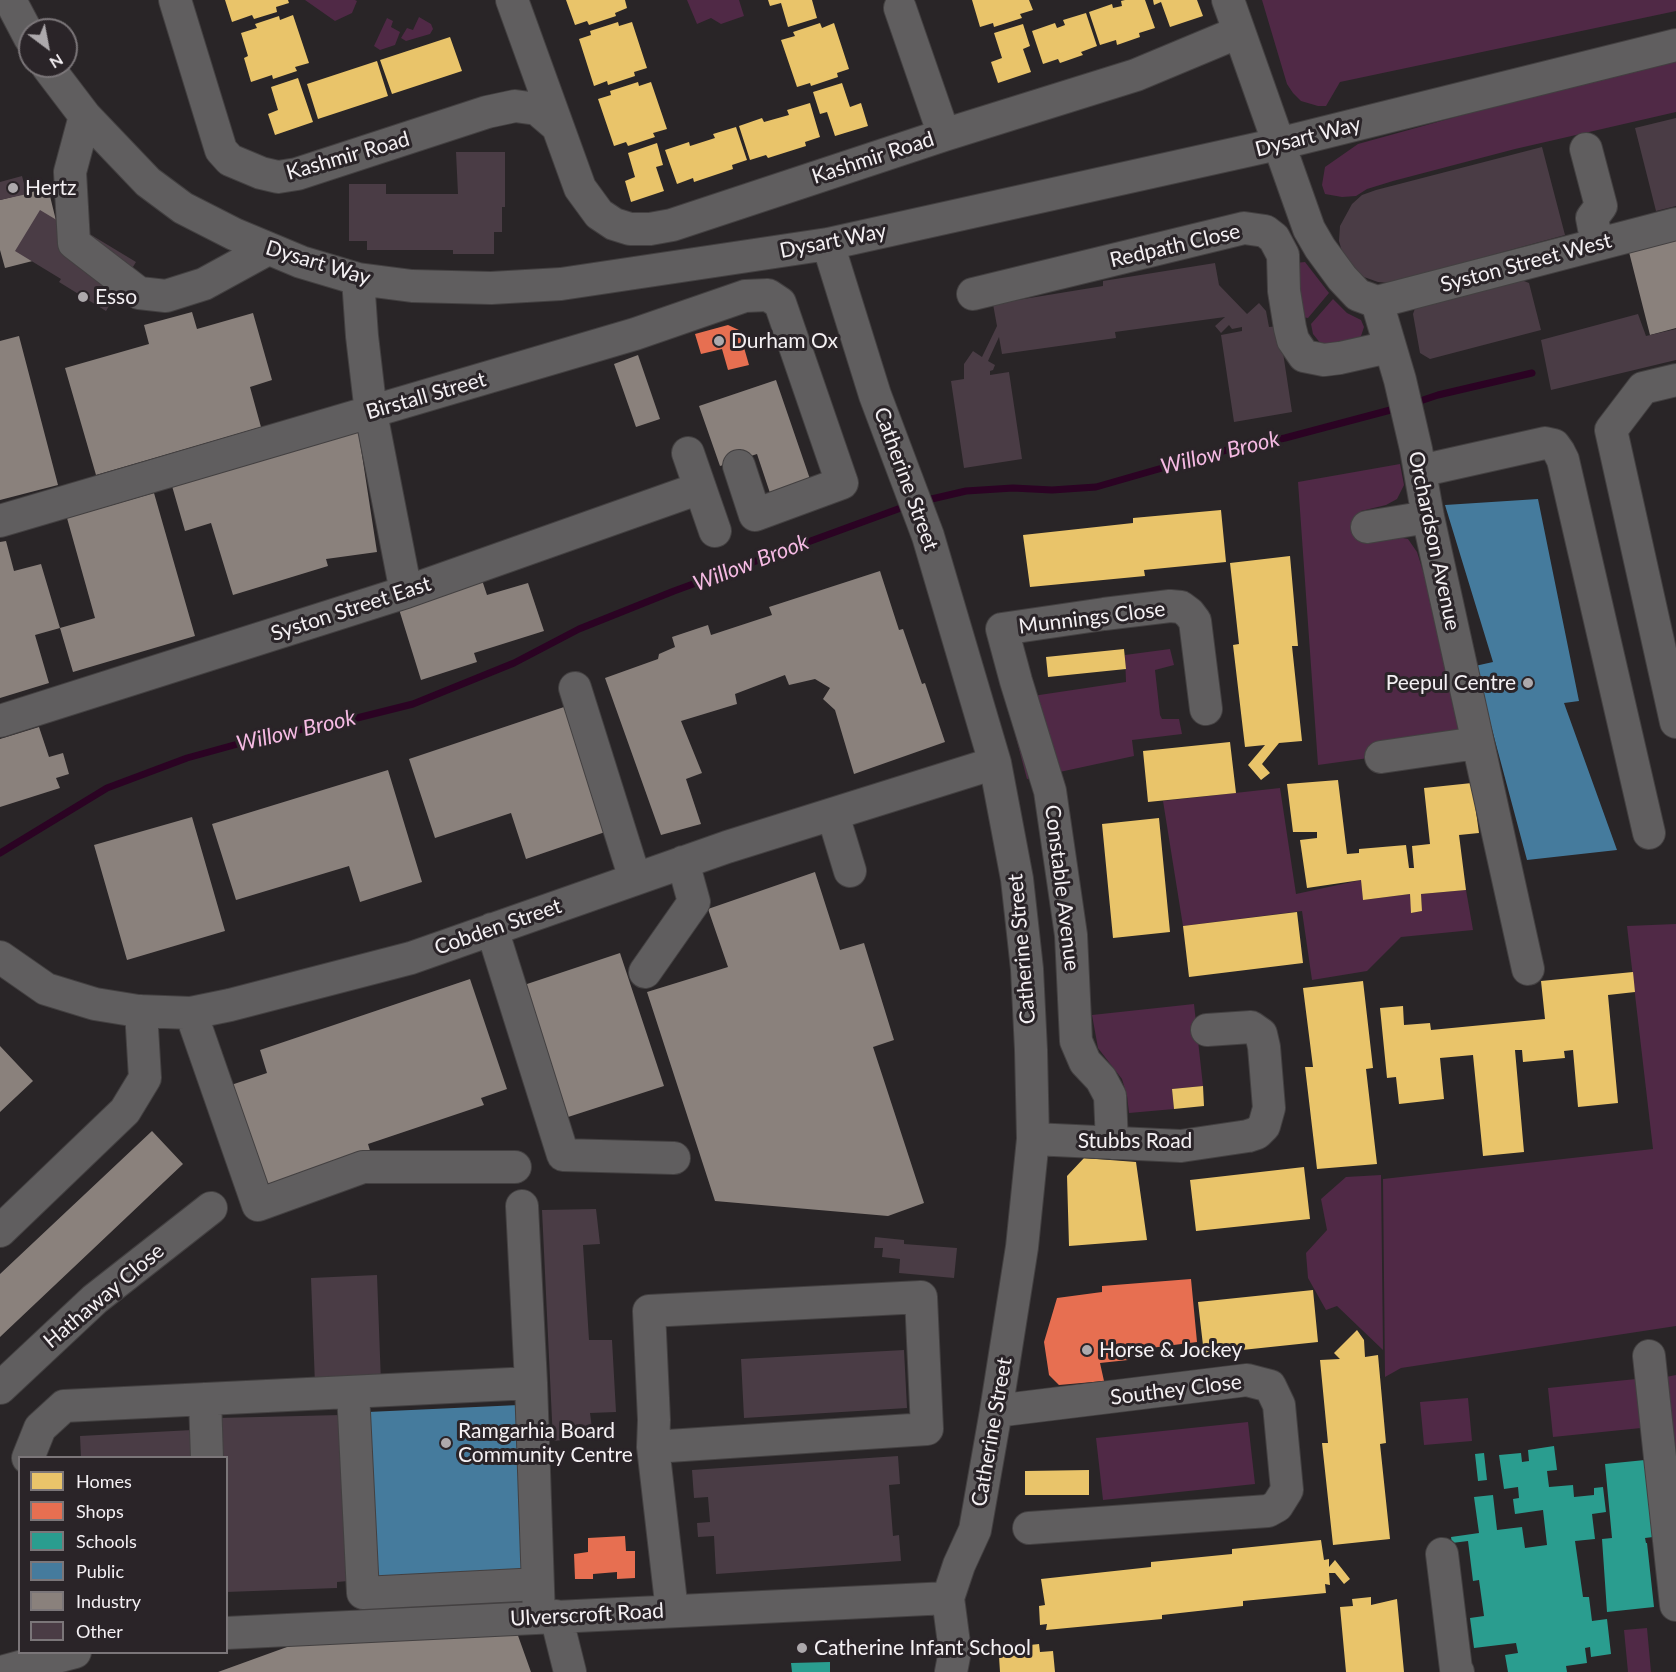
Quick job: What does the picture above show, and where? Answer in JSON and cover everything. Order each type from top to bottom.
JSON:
[{"type":"street","points":[[10,0],[18,18]]},
{"type":"street","name":"Kashmir Road","points":[[175,0],[221,150],[230,160],[261,173],[278,177],[297,174],[487,112],[515,106],[537,109],[557,126]]},
{"type":"street","name":"Kashmir Road","points":[[512,0],[580,188],[599,214],[614,224],[630,229],[650,229],[672,225],[944,135],[1136,75],[1239,33]]},
{"type":"street","points":[[1228,0],[1309,228],[1320,248],[1342,278],[1358,295],[1377,302]]},
{"type":"street","points":[[900,8],[944,135]]},
{"type":"street","name":"Dysart Way","points":[[57,78],[85,116],[148,182],[183,207],[268,249],[301,262],[358,279],[412,286],[491,288],[561,284],[828,244],[1278,144],[1676,45]]},
{"type":"street","points":[[85,116],[70,172],[74,243],[139,293],[166,296],[204,284],[268,249]]},
{"type":"street","points":[[1586,149],[1601,206],[1592,218],[1597,244]]},
{"type":"street","name":"Syston Street West","points":[[1377,302],[1676,224]]},
{"type":"street","name":"Redpath Close","points":[[973,294],[1244,228],[1265,231],[1274,238],[1283,255],[1284,291],[1290,328],[1293,340],[1304,356],[1324,360],[1389,347]]},
{"type":"street","name":"Catherine Street","points":[[828,244],[875,395],[928,536],[995,764],[1017,879],[1027,969],[1033,1139],[1022,1247],[975,1530],[959,1565],[948,1598],[955,1651],[951,1672]]},
{"type":"street","points":[[358,279],[371,413],[406,592]]},
{"type":"street","name":"Birstall Street","points":[[0,521],[635,334],[745,296],[768,295],[780,303],[842,483],[755,515],[739,466]]},
{"type":"street","name":"Orchardson Avenue","points":[[1377,302],[1400,380],[1528,969]]},
{"type":"street","points":[[1676,380],[1642,388],[1611,430],[1676,722]]},
{"type":"street","points":[[1420,471],[1545,443],[1554,445],[1559,452],[1649,833]]},
{"type":"street","points":[[688,453],[714,531]]},
{"type":"street","name":"Syston Street East","points":[[0,721],[406,592],[700,488]]},
{"type":"street","points":[[1367,526],[1428,517]]},
{"type":"street","name":"Munnings Close","points":[[1002,629],[1170,606],[1181,608],[1195,621],[1206,710]]},
{"type":"street","name":"Constable Avenue","points":[[1002,629],[1050,791],[1071,935],[1076,1041],[1085,1062],[1101,1079],[1110,1096],[1112,1143]]},
{"type":"street","points":[[575,688],[635,879]]},
{"type":"street","points":[[1381,757],[1478,743]]},
{"type":"street","name":"Cobden Street","points":[[0,957],[46,990],[95,1004],[141,1011],[191,1013],[411,958],[683,862],[995,764]]},
{"type":"street","points":[[833,815],[850,871]]},
{"type":"street","points":[[645,972],[694,902],[683,862]]},
{"type":"street","points":[[492,929],[563,1155],[674,1158]]},
{"type":"street","points":[[0,1231],[125,1111],[145,1078],[141,1011]]},
{"type":"street","points":[[191,1013],[258,1205],[363,1167],[515,1167]]},
{"type":"street","name":"Stubbs Road","points":[[1033,1139],[1182,1146],[1248,1136],[1257,1132],[1264,1126],[1269,1108],[1261,1034],[1251,1027],[1207,1030]]},
{"type":"street","points":[[522,1206],[531,1383],[548,1617],[570,1672]]},
{"type":"street","name":"Hathaway Close","points":[[0,1388],[95,1299],[211,1208]]},
{"type":"street","points":[[653,1447],[927,1429],[921,1297],[648,1311],[654,1420],[653,1447],[672,1611]]},
{"type":"street","points":[[1649,1356],[1676,1605]]},
{"type":"street","name":"Southey Close","points":[[996,1412],[1247,1380],[1270,1386],[1279,1405],[1287,1490],[1277,1506],[1268,1511],[1029,1528]]},
{"type":"street","points":[[29,1456],[40,1428],[64,1406],[531,1383]]},
{"type":"street","points":[[353,1392],[363,1593],[520,1585]]},
{"type":"street","points":[[205,1399],[207,1456]]},
{"type":"street","points":[[1442,1554],[1458,1672]]},
{"type":"street","name":"Ulverscroft Road","points":[[228,1634],[948,1598]]},
{"type":"street","points":[[1,1672],[73,1661]]},
{"type":"shaded area","points":[[305,0],[357,1],[352,13],[335,21]]},
{"type":"shaded area","points":[[687,0],[739,0],[744,16],[721,24],[711,18],[697,24]]},
{"type":"shaded area","points":[[1262,0],[1676,0],[1676,11],[1340,82],[1326,106],[1318,106],[1301,101],[1287,84]]},
{"type":"shaded area","points":[[419,17],[431,24],[433,29],[430,34],[406,41],[401,38],[407,28],[413,30]]},
{"type":"shaded area","points":[[387,18],[393,21],[391,27],[400,32],[395,45],[380,50],[374,46]]},
{"type":"shaded area","points":[[1676,60],[1676,112],[1515,149],[1393,181],[1367,189],[1356,196],[1342,197],[1325,194],[1322,185],[1325,167],[1358,144],[1571,85]]},
{"type":"shaded area","points":[[1305,262],[1329,293],[1308,318],[1302,317],[1295,263]]},
{"type":"shaded area","points":[[1333,299],[1347,313],[1361,320],[1364,327],[1361,336],[1355,340],[1335,345],[1321,344],[1313,334],[1311,324]]},
{"type":"shaded area","points":[[1400,464],[1404,485],[1397,499],[1386,505],[1361,511],[1365,540],[1393,536],[1408,539],[1417,552],[1477,743],[1318,765],[1298,482]]},
{"type":"shaded area","points":[[1170,649],[1174,665],[1155,670],[1160,715],[1162,719],[1179,719],[1182,734],[1132,740],[1134,756],[1027,779],[1006,700],[1126,682],[1125,655]]},
{"type":"shaded area","points":[[1280,788],[1296,894],[1361,880],[1363,900],[1410,894],[1412,913],[1422,911],[1421,894],[1466,890],[1473,930],[1401,937],[1367,971],[1312,980],[1302,911],[1183,926],[1163,801]]},
{"type":"shaded area","points":[[1676,924],[1676,1326],[1401,1368],[1385,1377],[1383,1179],[1653,1149],[1627,926]]},
{"type":"shaded area","points":[[1194,1004],[1203,1086],[1172,1089],[1174,1109],[1129,1113],[1122,1079],[1098,1048],[1092,1015]]},
{"type":"shaded area","points":[[1381,1175],[1383,1350],[1337,1306],[1326,1310],[1308,1278],[1306,1253],[1327,1230],[1321,1199],[1346,1177]]},
{"type":"shaded area","points":[[1676,1375],[1676,1492],[1661,1378]]},
{"type":"shaded area","points":[[1646,1378],[1651,1427],[1553,1437],[1548,1388]]},
{"type":"shaded area","points":[[1468,1398],[1472,1441],[1424,1445],[1420,1402]]},
{"type":"shaded area","points":[[1248,1422],[1255,1484],[1103,1500],[1096,1438]]},
{"type":"shaded area","points":[[1647,1628],[1651,1672],[1628,1672],[1624,1630]]},
{"type":"building: Homes","points":[[225,0],[288,0],[289,3],[276,7],[277,12],[254,19],[252,15],[232,22]]},
{"type":"building: Homes","points":[[566,0],[625,0],[627,8],[615,13],[616,16],[589,25],[587,21],[575,25]]},
{"type":"building: Homes","points":[[768,0],[812,0],[817,18],[788,27],[781,3],[770,6]]},
{"type":"building: Homes","points":[[972,0],[1029,0],[1033,10],[1020,14],[1022,18],[994,27],[993,23],[980,27]]},
{"type":"building: Homes","points":[[1145,0],[1155,28],[1139,33],[1140,37],[1117,45],[1116,40],[1100,45],[1089,12],[1112,4],[1113,8],[1122,6],[1121,1]]},
{"type":"building: Homes","points":[[1153,0],[1197,0],[1203,16],[1170,27],[1161,2],[1154,5]]},
{"type":"building: Homes","points":[[1086,13],[1097,46],[1081,52],[1083,55],[1060,63],[1058,59],[1043,64],[1032,31],[1055,23],[1057,28],[1065,25],[1063,20]]},
{"type":"building: Homes","points":[[293,15],[309,63],[295,67],[297,71],[273,79],[272,75],[251,82],[244,58],[248,56],[241,33],[257,28],[255,24],[279,16],[280,20]]},
{"type":"building: Homes","points":[[618,22],[619,26],[632,22],[647,68],[634,72],[635,76],[608,85],[607,81],[594,86],[579,39],[591,35],[590,31]]},
{"type":"building: Homes","points":[[820,23],[822,28],[834,23],[849,69],[837,73],[838,77],[811,86],[810,83],[797,87],[781,40],[795,36],[793,32]]},
{"type":"building: Homes","points":[[1023,24],[1030,46],[1023,49],[1031,72],[998,83],[991,62],[1002,58],[994,33]]},
{"type":"building: Homes","points":[[450,37],[462,71],[392,94],[380,60]]},
{"type":"building: Homes","points":[[377,61],[388,96],[318,119],[307,84]]},
{"type":"building: Homes","points":[[298,78],[313,122],[275,135],[268,114],[278,110],[271,87]]},
{"type":"building: Homes","points":[[638,82],[639,86],[651,82],[667,129],[653,133],[655,137],[628,146],[626,142],[614,146],[598,99],[611,95],[610,91]]},
{"type":"building: Homes","points":[[842,83],[850,107],[861,103],[868,126],[835,136],[827,112],[820,114],[813,92]]},
{"type":"building: Homes","points":[[810,103],[820,137],[805,142],[806,146],[768,158],[766,155],[750,160],[739,126],[762,118],[764,122],[789,115],[787,110]]},
{"type":"building: Homes","points":[[736,127],[747,160],[732,165],[733,169],[694,182],[693,178],[677,184],[665,150],[689,142],[690,146],[715,138],[713,134]]},
{"type":"building: Homes","points":[[657,143],[663,165],[656,167],[664,191],[631,202],[625,181],[635,177],[628,153]]},
{"type":"building: Homes","points":[[1221,510],[1226,562],[1144,570],[1145,576],[1030,587],[1023,535],[1133,523],[1133,518]]},
{"type":"building: Homes","points":[[1290,556],[1298,646],[1292,646],[1302,741],[1279,743],[1262,764],[1270,773],[1261,780],[1248,765],[1265,745],[1245,747],[1233,645],[1239,644],[1230,563]]},
{"type":"building: Homes","points":[[1124,649],[1126,669],[1048,677],[1046,657]]},
{"type":"building: Homes","points":[[1230,742],[1236,793],[1148,802],[1143,751]]},
{"type":"building: Homes","points":[[1338,780],[1347,854],[1359,853],[1359,849],[1406,845],[1409,868],[1414,868],[1412,846],[1430,844],[1424,788],[1472,783],[1479,833],[1459,835],[1466,890],[1421,894],[1422,911],[1411,913],[1410,894],[1363,900],[1361,880],[1307,888],[1300,840],[1317,838],[1317,832],[1293,832],[1287,784]]},
{"type":"building: Homes","points":[[1159,818],[1170,932],[1113,938],[1102,824]]},
{"type":"building: Homes","points":[[1297,912],[1303,963],[1189,977],[1183,926]]},
{"type":"building: Homes","points":[[1633,972],[1635,992],[1608,995],[1618,1103],[1578,1107],[1573,1050],[1564,1051],[1565,1058],[1523,1062],[1522,1050],[1515,1050],[1524,1152],[1483,1156],[1473,1055],[1440,1058],[1444,1099],[1399,1104],[1396,1077],[1387,1078],[1380,1008],[1403,1006],[1404,1025],[1430,1023],[1431,1030],[1545,1019],[1541,981]]},
{"type":"building: Homes","points":[[1363,981],[1373,1068],[1366,1069],[1377,1164],[1317,1169],[1305,1067],[1313,1067],[1303,988]]},
{"type":"building: Homes","points":[[1203,1086],[1204,1106],[1174,1109],[1172,1089]]},
{"type":"building: Homes","points":[[1084,1158],[1136,1162],[1147,1240],[1069,1246],[1067,1176]]},
{"type":"building: Homes","points":[[1304,1167],[1310,1219],[1196,1231],[1190,1180]]},
{"type":"building: Homes","points":[[1313,1290],[1318,1342],[1204,1354],[1198,1302]]},
{"type":"building: Homes","points":[[1357,1330],[1364,1340],[1365,1357],[1378,1355],[1386,1443],[1380,1444],[1390,1539],[1333,1545],[1322,1443],[1328,1443],[1320,1360],[1340,1359],[1334,1353]]},
{"type":"building: Homes","points":[[1089,1470],[1089,1495],[1025,1495],[1025,1471]]},
{"type":"building: Homes","points":[[1321,1540],[1324,1560],[1329,1559],[1329,1567],[1335,1560],[1350,1579],[1344,1584],[1335,1573],[1329,1573],[1330,1585],[1325,1584],[1326,1593],[1243,1601],[1243,1606],[1162,1615],[1162,1619],[1046,1630],[1047,1624],[1040,1625],[1039,1606],[1045,1605],[1041,1579],[1151,1567],[1151,1562],[1232,1554],[1232,1549]]},
{"type":"building: Homes","points":[[1371,1597],[1371,1605],[1397,1599],[1404,1672],[1346,1672],[1340,1607],[1353,1606],[1352,1599]]},
{"type":"building: Homes","points":[[1039,1644],[1040,1652],[1053,1651],[1055,1672],[1000,1672],[999,1656],[1022,1654],[1021,1646]]},
{"type":"building: Shops","name":"Durham Ox","points":[[728,325],[739,330],[749,365],[728,370],[722,349],[701,354],[695,334]]},
{"type":"building: Shops","points":[[1191,1279],[1197,1342],[1127,1351],[1128,1360],[1100,1363],[1104,1381],[1059,1385],[1049,1375],[1044,1342],[1057,1298],[1102,1292],[1102,1286]]},
{"type":"building: Shops","points":[[625,1536],[626,1551],[635,1551],[635,1578],[617,1579],[617,1572],[593,1574],[593,1579],[575,1579],[574,1554],[588,1552],[588,1538]]},
{"type":"building: Schools","points":[[1554,1446],[1557,1470],[1547,1471],[1549,1487],[1573,1485],[1574,1497],[1594,1495],[1594,1488],[1603,1487],[1606,1512],[1592,1514],[1595,1539],[1575,1541],[1583,1597],[1589,1597],[1592,1621],[1607,1619],[1611,1654],[1591,1657],[1590,1647],[1585,1648],[1587,1663],[1566,1666],[1567,1672],[1508,1672],[1505,1655],[1518,1653],[1516,1643],[1474,1648],[1470,1618],[1484,1616],[1479,1580],[1473,1581],[1468,1541],[1452,1543],[1451,1537],[1479,1533],[1474,1497],[1493,1495],[1497,1530],[1522,1527],[1525,1548],[1547,1545],[1543,1510],[1515,1514],[1513,1499],[1519,1498],[1518,1487],[1504,1489],[1499,1455],[1521,1453],[1522,1462],[1529,1461],[1528,1450]]},
{"type":"building: Schools","points":[[1484,1453],[1487,1480],[1478,1481],[1475,1454]]},
{"type":"building: Schools","points":[[1645,1460],[1653,1537],[1645,1538],[1654,1607],[1607,1612],[1602,1539],[1612,1538],[1605,1464]]},
{"type":"building: Schools","points":[[830,1662],[830,1672],[792,1672],[791,1663]]},
{"type":"building: Public","name":"Peepul Centre","points":[[1538,499],[1579,701],[1564,703],[1617,850],[1527,860],[1475,666],[1493,662],[1445,505]]},
{"type":"building: Public","points":[[519,1405],[527,1578],[376,1586],[368,1412]]},
{"type":"building: Industry","points":[[48,188],[64,253],[5,268],[0,250],[0,200]]},
{"type":"building: Industry","points":[[1676,239],[1676,328],[1650,335],[1629,252]]},
{"type":"building: Industry","points":[[192,312],[197,329],[253,313],[272,380],[250,387],[261,427],[96,475],[65,368],[149,344],[144,325]]},
{"type":"building: Industry","points":[[19,336],[58,485],[0,500],[0,341]]},
{"type":"building: Industry","points":[[638,355],[660,419],[636,427],[614,364]]},
{"type":"building: Industry","points":[[776,380],[811,482],[771,496],[757,454],[720,466],[699,406]]},
{"type":"building: Industry","points":[[358,429],[377,552],[326,559],[328,566],[233,595],[211,523],[185,531],[172,486]]},
{"type":"building: Industry","points":[[154,493],[195,636],[73,672],[60,628],[95,618],[67,518]]},
{"type":"building: Industry","points":[[6,541],[14,571],[41,564],[60,628],[35,635],[49,683],[0,698],[0,542]]},
{"type":"building: Industry","points":[[880,571],[899,630],[903,629],[922,684],[925,683],[945,742],[854,774],[835,710],[823,699],[830,688],[815,679],[789,685],[785,675],[735,694],[737,704],[681,721],[702,773],[686,779],[701,824],[661,835],[605,678],[658,659],[659,654],[675,647],[672,637],[708,625],[711,635],[772,615],[769,607]]},
{"type":"building: Industry","points":[[482,580],[487,595],[528,583],[544,631],[474,653],[477,662],[421,680],[398,606]]},
{"type":"building: Industry","points":[[567,706],[608,831],[526,859],[511,813],[435,838],[409,759]]},
{"type":"building: Industry","points":[[39,727],[49,757],[63,753],[69,774],[56,778],[60,788],[0,807],[0,739]]},
{"type":"building: Industry","points":[[388,770],[422,882],[360,902],[349,866],[236,900],[212,824]]},
{"type":"building: Industry","points":[[192,817],[225,931],[127,960],[94,845]]},
{"type":"building: Industry","points":[[815,872],[840,950],[864,943],[894,1040],[873,1047],[924,1203],[888,1216],[715,1201],[647,992],[728,967],[708,909]]},
{"type":"building: Industry","points":[[620,953],[664,1086],[568,1117],[524,985]]},
{"type":"building: Industry","points":[[470,979],[507,1089],[481,1098],[484,1105],[368,1144],[371,1154],[266,1189],[231,1085],[267,1073],[260,1050]]},
{"type":"building: Industry","points":[[0,1046],[33,1081],[0,1112]]},
{"type":"building: Industry","points":[[152,1131],[183,1164],[0,1337],[0,1274]]},
{"type":"building: Industry","points":[[516,1630],[531,1672],[218,1672],[298,1643]]},
{"type":"building: Other","points":[[1676,118],[1676,206],[1656,211],[1635,128]]},
{"type":"building: Other","points":[[1542,147],[1565,235],[1389,283],[1364,277],[1352,268],[1343,255],[1339,241],[1340,226],[1352,204],[1362,195]]},
{"type":"building: Other","points":[[456,152],[505,152],[505,207],[502,207],[502,232],[494,232],[494,254],[453,254],[453,250],[367,250],[367,241],[349,241],[349,184],[386,184],[386,194],[458,194]]},
{"type":"building: Other","name":"Hertz","points":[[22,176],[27,194],[0,200],[0,182]]},
{"type":"building: Other","points":[[40,210],[85,237],[88,233],[136,262],[106,311],[59,282],[61,279],[15,251]]},
{"type":"building: Other","points":[[1215,263],[1219,285],[1247,314],[1259,303],[1266,311],[1269,327],[1279,326],[1292,412],[1234,422],[1221,335],[1242,331],[1242,327],[1232,329],[1229,325],[1221,333],[1215,326],[1225,317],[1115,332],[1116,338],[1002,354],[999,337],[988,361],[995,365],[990,375],[1009,372],[1022,459],[964,468],[951,381],[964,379],[964,364],[973,351],[982,357],[997,326],[993,304],[1103,286],[1103,281]]},
{"type":"building: Other","points":[[1514,277],[1529,283],[1541,330],[1430,359],[1420,353],[1413,314],[1418,300]]},
{"type":"building: Other","points":[[1638,314],[1646,336],[1676,329],[1676,360],[1551,390],[1541,340]]},
{"type":"building: Other","points":[[596,1209],[600,1244],[583,1245],[589,1340],[612,1340],[616,1412],[590,1413],[593,1437],[553,1441],[542,1210]]},
{"type":"building: Other","points":[[875,1237],[904,1240],[904,1244],[957,1248],[954,1278],[899,1273],[900,1259],[882,1257],[883,1248],[874,1248]]},
{"type":"building: Other","points":[[377,1275],[381,1383],[315,1385],[311,1278]]},
{"type":"building: Other","points":[[904,1350],[907,1408],[744,1418],[741,1359]]},
{"type":"building: Other","points":[[341,1415],[348,1581],[337,1582],[337,1588],[228,1592],[228,1456],[220,1456],[218,1418]]},
{"type":"building: Other","points":[[192,1430],[193,1456],[81,1456],[80,1436]]},
{"type":"building: Other","points":[[898,1456],[900,1484],[889,1485],[893,1536],[899,1535],[901,1561],[716,1574],[714,1536],[698,1537],[697,1523],[710,1522],[708,1497],[694,1498],[692,1470]]},
{"type":"waterway","name":"Willow Brook","points":[[1414,403],[1438,395],[1532,373]]},
{"type":"waterway","name":"Willow Brook","points":[[923,501],[966,491],[1096,487],[1218,452],[1285,438],[1398,408]]},
{"type":"waterway","name":"Willow Brook","points":[[0,853],[107,788],[187,758],[274,734],[333,724],[413,704],[514,663],[579,629],[674,591],[909,505]]},
{"type":"place","name":"Hertz","points":[[13,188]]},
{"type":"place","name":"Esso","points":[[83,297]]},
{"type":"place","name":"Durham Ox","points":[[719,341]]},
{"type":"place","name":"Peepul Centre","points":[[1528,683]]},
{"type":"place","name":"Horse & Jockey","points":[[1087,1350]]},
{"type":"place","name":"Ramgarhia Board Community Centre","points":[[446,1443]]},
{"type":"place","name":"Catherine Infant School","points":[[802,1648]]}]
